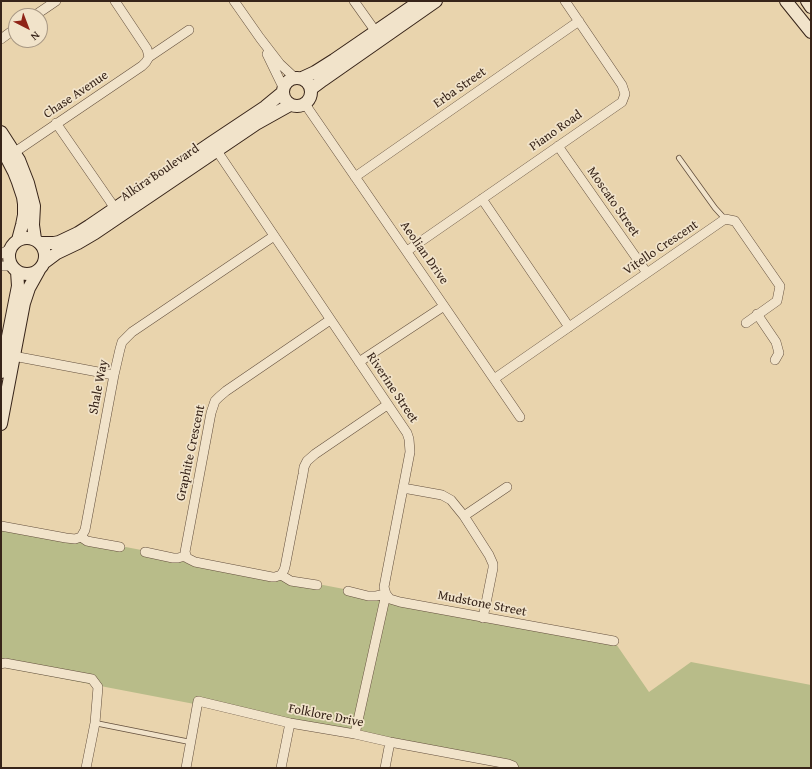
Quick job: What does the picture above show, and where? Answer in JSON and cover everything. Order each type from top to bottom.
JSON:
[{"type":"street","points":[[46,8],[56,1]]},
{"type":"street","points":[[115,1],[147,48],[149,57]]},
{"type":"street","points":[[234,1],[280,64],[298,78],[306,80],[310,84],[311,94],[310,98],[305,104],[299,106],[290,105],[286,102],[283,90],[260,38]]},
{"type":"street","points":[[354,1],[376,32]]},
{"type":"street","points":[[283,90],[287,81],[315,72],[420,1]]},
{"type":"street","points":[[311,89],[436,1]]},
{"type":"street","name":"Piano Road","points":[[407,251],[622,102],[625,94],[622,85],[565,1]]},
{"type":"street","points":[[786,1],[811,32]]},
{"type":"street","points":[[807,1],[811,7]]},
{"type":"street","name":"Erba Street","points":[[356,177],[579,21]]},
{"type":"street","name":"Chase Avenue","points":[[15,152],[142,66],[149,57],[189,30]]},
{"type":"street","name":"Alkira Boulevard","points":[[42,266],[57,253],[95,233],[214,147],[265,107],[283,90]]},
{"type":"street","name":"Aeolian Drive","points":[[305,104],[520,417]]},
{"type":"street","name":"Alkira Boulevard","points":[[38,241],[54,243],[66,239],[214,147],[290,105]]},
{"type":"street","points":[[56,123],[114,209]]},
{"type":"street","points":[[1,132],[15,152],[24,172],[34,206],[33,225],[38,241],[45,250],[46,256],[29,288],[9,355],[1,372]]},
{"type":"street","name":"Moscato Street","points":[[558,146],[647,273]]},
{"type":"street","points":[[1,147],[14,172],[24,204],[22,225],[10,248],[10,268],[18,286],[1,424]]},
{"type":"street","name":"Riverine Street","points":[[214,147],[388,404],[409,439],[410,452],[384,587],[386,594],[355,734]]},
{"type":"street","points":[[482,199],[569,327]]},
{"type":"street","points":[[726,219],[735,221],[780,286],[777,301],[746,322]]},
{"type":"street","name":"Vitello Crescent","points":[[494,379],[726,219]]},
{"type":"street","name":"Shale Way","points":[[81,537],[85,530],[114,375],[122,342],[132,332],[274,236]]},
{"type":"street","points":[[10,248],[26,237],[38,241]]},
{"type":"street","points":[[10,268],[28,274],[34,273],[42,266]]},
{"type":"street","points":[[359,362],[444,306]]},
{"type":"street","points":[[757,314],[776,342],[779,353],[775,360]]},
{"type":"street","name":"Graphite Crescent","points":[[185,556],[184,552],[186,540],[211,413],[215,401],[226,391],[330,320]]},
{"type":"street","points":[[9,355],[114,375]]},
{"type":"street","points":[[145,552],[175,558],[185,556],[195,562],[272,577],[281,574],[285,568],[304,467],[307,461],[388,404]]},
{"type":"street","points":[[464,516],[507,487]]},
{"type":"street","points":[[403,488],[447,497],[456,505],[464,516],[489,555],[493,564],[483,618]]},
{"type":"street","points":[[1,526],[66,538],[75,539],[81,537],[92,542],[120,547]]},
{"type":"street","points":[[281,574],[291,581],[317,585]]},
{"type":"street","name":"Mudstone Street","points":[[348,592],[368,596],[386,594],[390,599],[394,600],[483,618],[614,641]]},
{"type":"street","points":[[1,664],[5,663],[92,679],[98,687],[95,723],[86,768]]},
{"type":"street","name":"Folklore Drive","points":[[186,768],[198,701],[290,723],[355,734],[508,764],[514,768]]},
{"type":"street","points":[[281,768],[290,723]]},
{"type":"street","points":[[386,768],[390,742]]},
{"type":"lane","points":[[680,158],[715,208],[726,219]]},
{"type":"lane","points":[[95,723],[190,742]]},
{"type":"green space","points":[[1,523],[614,641],[649,692],[691,662],[811,685],[811,768],[514,768],[508,764],[1,667]]}]
